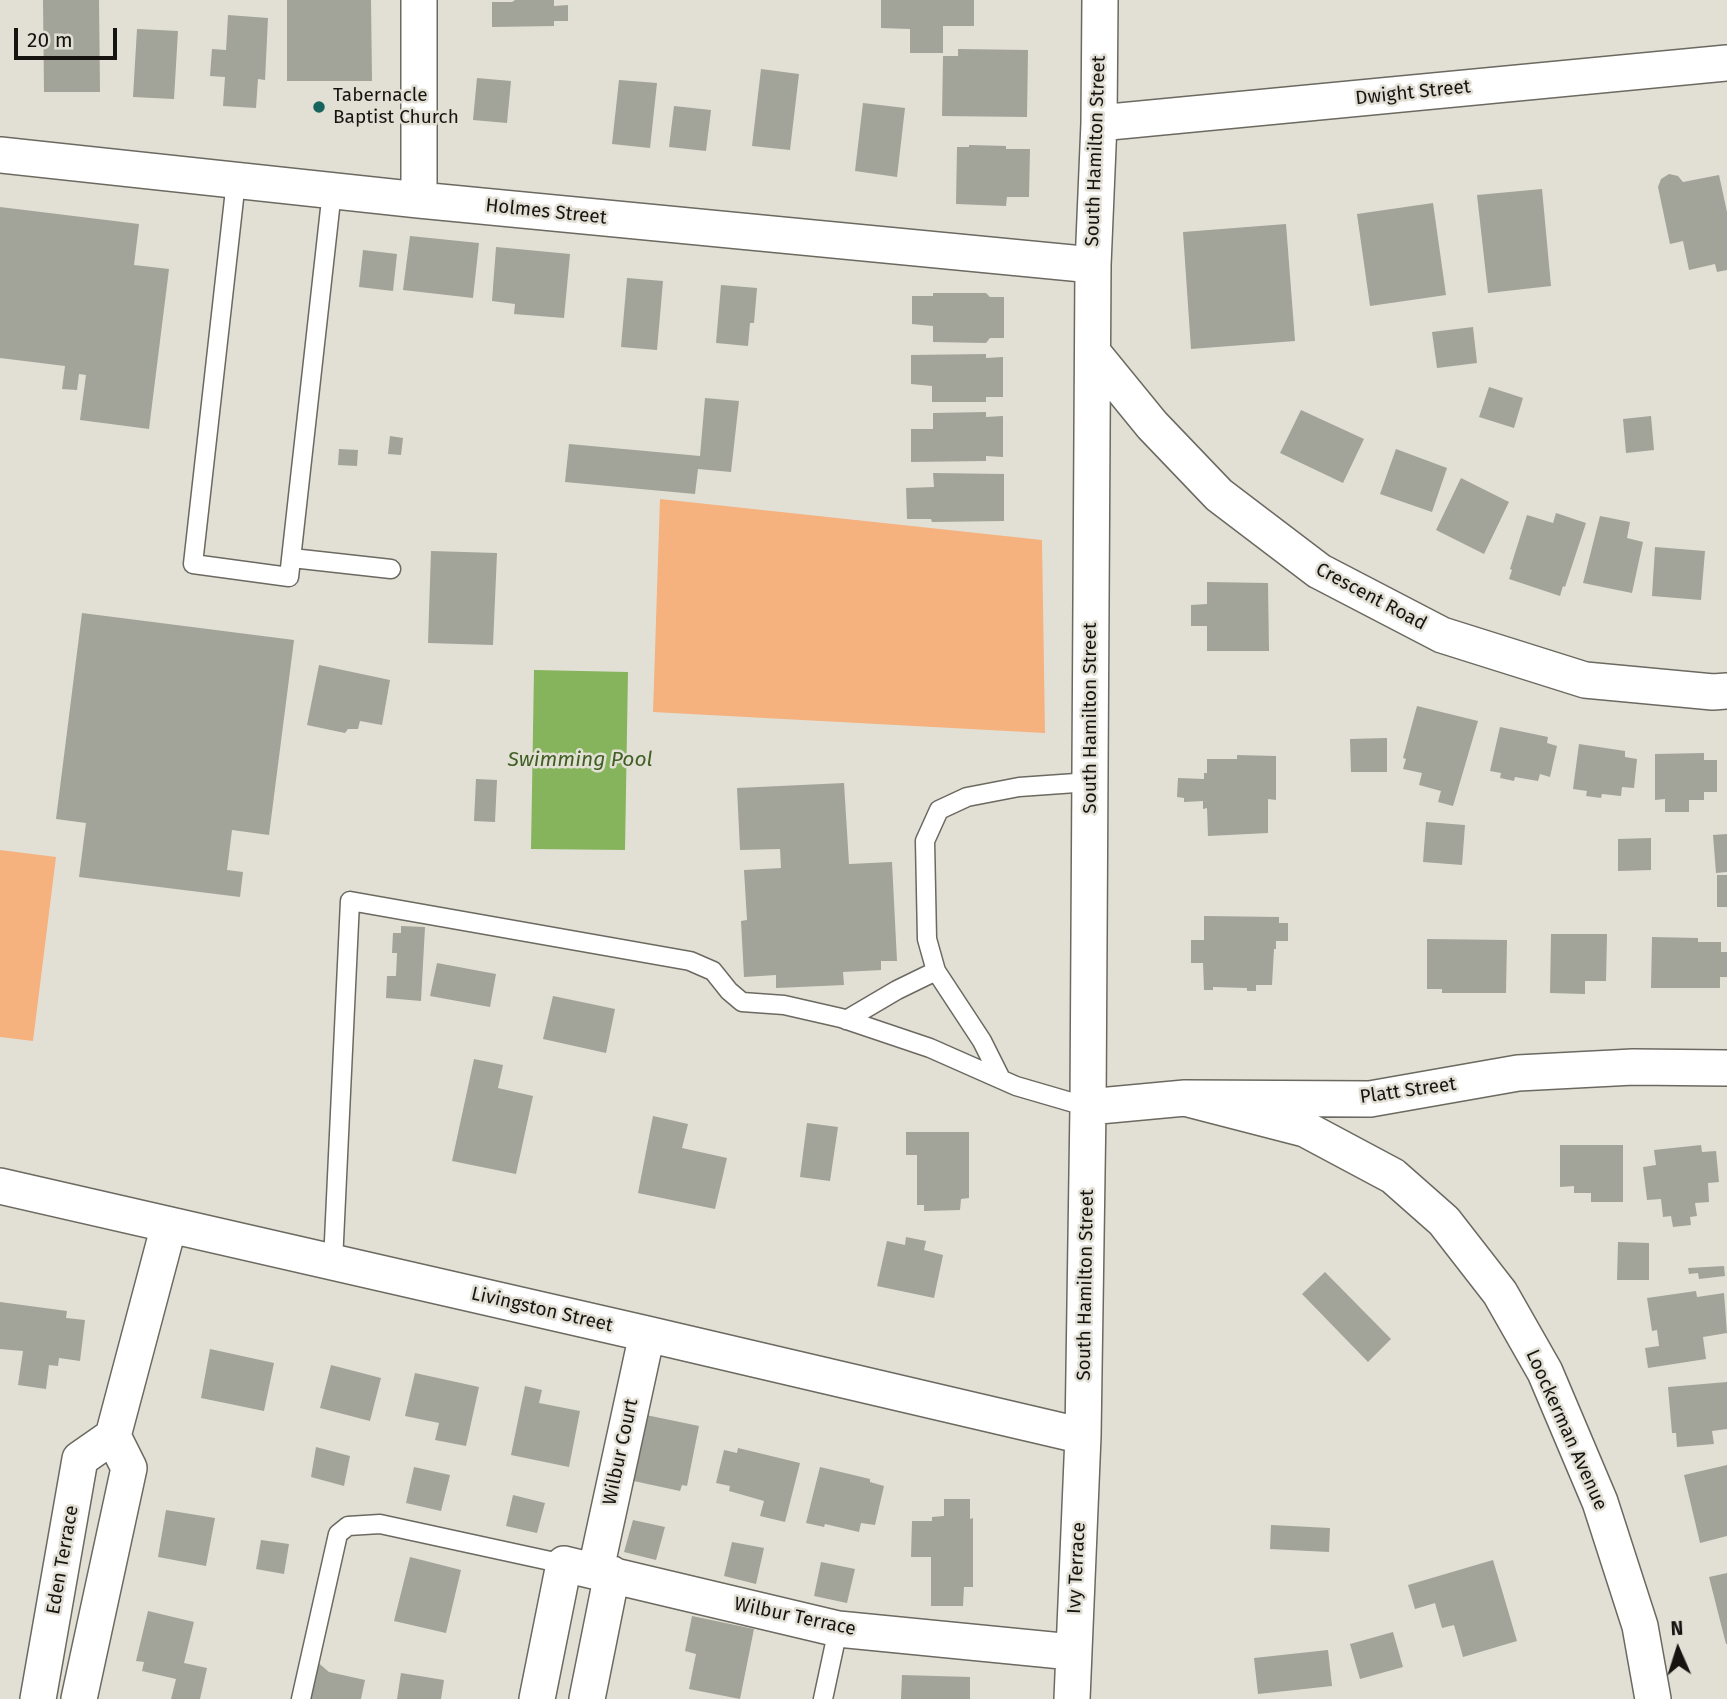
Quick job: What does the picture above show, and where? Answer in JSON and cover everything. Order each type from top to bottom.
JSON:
[{"type":"street","points":[[419,0],[419,200]]},
{"type":"street","name":"South Hamilton Street","points":[[1083,1436],[1088,1107],[1093,265],[1099,123],[1100,0]]},
{"type":"street","name":"Dwight Street","points":[[1099,123],[1727,63]]},
{"type":"street","name":"Holmes Street","points":[[0,155],[419,200],[1093,265]]},
{"type":"street","name":"Crescent Road","points":[[1094,354],[1152,425],[1219,495],[1319,571],[1442,635],[1586,680],[1727,691]]},
{"type":"street","name":"Platt Street","points":[[1088,1107],[1185,1098],[1370,1099],[1518,1073],[1633,1067],[1727,1068]]},
{"type":"street","name":"Loockerman Avenue","points":[[1185,1098],[1305,1129],[1393,1176],[1444,1222],[1500,1293],[1545,1372],[1600,1502],[1640,1626],[1653,1699]]},
{"type":"street","name":"Livingston Street","points":[[0,1186],[1083,1436]]},
{"type":"street","points":[[79,1699],[129,1468],[113,1436],[169,1225]]},
{"type":"street","name":"Wilbur Court","points":[[537,1699],[590,1569],[647,1334]]},
{"type":"street","name":"Eden Terrace","points":[[38,1699],[80,1460],[113,1436]]},
{"type":"street","name":"Ivy Terrace","points":[[1072,1699],[1083,1436]]},
{"type":"street","name":"Wilbur Court","points":[[587,1699],[590,1569]]},
{"type":"street","name":"Wilbur Terrace","points":[[590,1569],[838,1629],[1072,1652]]},
{"type":"lane","points":[[236,181],[192,565],[289,577],[332,191]]},
{"type":"lane","points":[[292,558],[391,569]]},
{"type":"lane","points":[[1001,1079],[982,1041],[936,971],[928,939],[925,841],[939,810],[967,797],[1006,789],[1090,782]]},
{"type":"lane","points":[[333,1262],[350,901],[690,961],[712,971],[742,1002],[785,1005],[846,1020],[930,1048],[1016,1086],[1088,1107]]},
{"type":"lane","points":[[846,1020],[936,971]]},
{"type":"lane","points":[[301,1699],[338,1534],[348,1526],[380,1524],[590,1569]]},
{"type":"lane","points":[[823,1699],[838,1629]]},
{"type":"shaded area","points":[[660,499],[1042,540],[1045,733],[653,712]]},
{"type":"shaded area","points":[[0,850],[56,857],[33,1041],[0,1037]]},
{"type":"water","name":"Swimming Pool","points":[[534,670],[628,672],[625,850],[531,849]]},
{"type":"building","points":[[43,0],[99,0],[100,92],[44,92]]},
{"type":"building","points":[[287,0],[371,0],[372,81],[287,81]]},
{"type":"building","points":[[554,0],[554,6],[568,5],[568,21],[554,21],[554,26],[492,27],[492,2]]},
{"type":"building","points":[[881,0],[974,0],[974,26],[943,26],[943,53],[910,53],[910,29],[881,28]]},
{"type":"building","points":[[228,15],[268,18],[265,80],[258,79],[256,108],[223,106],[225,77],[210,76],[212,49],[226,50]]},
{"type":"building","points":[[137,29],[178,31],[174,99],[133,97]]},
{"type":"building","points":[[958,49],[1028,50],[1027,117],[942,116],[943,56],[958,56]]},
{"type":"building","points":[[761,69],[799,74],[790,150],[752,146]]},
{"type":"building","points":[[477,78],[511,81],[507,123],[473,120]]},
{"type":"building","points":[[619,80],[657,83],[650,148],[612,144]]},
{"type":"building","points":[[863,103],[905,108],[897,177],[855,171]]},
{"type":"building","points":[[674,106],[711,110],[706,151],[669,147]]},
{"type":"building","points":[[969,145],[1030,149],[1029,197],[1007,197],[1006,206],[956,204],[957,147]]},
{"type":"building","points":[[1669,174],[1678,176],[1683,182],[1719,175],[1727,212],[1727,270],[1717,272],[1715,264],[1689,270],[1683,241],[1670,244],[1658,187],[1661,179]]},
{"type":"building","points":[[1542,189],[1551,286],[1488,293],[1477,195]]},
{"type":"building","points":[[1433,203],[1446,295],[1370,306],[1357,214]]},
{"type":"building","points":[[0,207],[139,224],[134,265],[169,269],[149,429],[80,420],[86,375],[79,374],[77,390],[62,389],[65,366],[0,358]]},
{"type":"building","points":[[1286,224],[1295,341],[1191,349],[1183,232]]},
{"type":"building","points":[[410,236],[479,243],[473,298],[403,290]]},
{"type":"building","points":[[496,247],[570,254],[564,318],[514,314],[515,304],[492,301]]},
{"type":"building","points":[[363,250],[397,254],[393,291],[359,287]]},
{"type":"building","points":[[627,278],[663,281],[657,350],[621,347]]},
{"type":"building","points":[[721,285],[757,288],[754,323],[750,323],[748,346],[716,343]]},
{"type":"building","points":[[933,293],[986,293],[990,297],[1004,297],[1004,338],[990,338],[986,343],[933,342],[933,326],[912,324],[912,296],[933,296]]},
{"type":"building","points":[[1473,327],[1477,363],[1437,368],[1432,332]]},
{"type":"building","points":[[986,354],[986,358],[1003,357],[1003,397],[986,397],[986,402],[932,402],[932,386],[911,384],[911,355]]},
{"type":"building","points":[[1489,387],[1523,398],[1514,428],[1479,417]]},
{"type":"building","points":[[705,398],[739,401],[731,472],[698,469],[695,494],[565,482],[569,444],[700,456]]},
{"type":"building","points":[[1301,410],[1364,439],[1343,483],[1280,453]]},
{"type":"building","points":[[986,412],[986,417],[1003,416],[1003,457],[986,456],[986,461],[911,462],[911,429],[933,429],[933,413]]},
{"type":"building","points":[[1651,416],[1654,450],[1626,453],[1623,419]]},
{"type":"building","points":[[390,436],[403,438],[401,455],[388,454]]},
{"type":"building","points":[[339,449],[358,450],[357,466],[338,465]]},
{"type":"building","points":[[1396,449],[1447,468],[1432,512],[1380,494]]},
{"type":"building","points":[[933,473],[1004,474],[1004,521],[932,522],[931,519],[907,519],[906,488],[934,487]]},
{"type":"building","points":[[1461,478],[1509,502],[1484,554],[1436,530]]},
{"type":"building","points":[[1556,513],[1586,523],[1560,596],[1509,579],[1527,515],[1553,523]]},
{"type":"building","points":[[1600,516],[1630,522],[1627,538],[1643,542],[1632,593],[1583,583]]},
{"type":"building","points":[[1655,547],[1705,551],[1701,600],[1652,596]]},
{"type":"building","points":[[431,551],[497,553],[493,645],[428,643]]},
{"type":"building","points":[[1207,582],[1268,583],[1269,651],[1207,651],[1207,626],[1191,626],[1191,605],[1207,604]]},
{"type":"building","points":[[82,613],[294,640],[269,835],[232,830],[227,870],[243,872],[240,897],[79,877],[86,823],[56,819]]},
{"type":"building","points":[[319,665],[390,680],[382,725],[360,721],[358,729],[348,729],[345,733],[307,725]]},
{"type":"building","points":[[1417,706],[1478,721],[1453,806],[1438,802],[1441,791],[1419,785],[1422,773],[1403,769],[1406,759],[1403,758]]},
{"type":"building","points":[[1500,727],[1548,737],[1547,743],[1557,746],[1550,777],[1540,774],[1538,781],[1515,777],[1514,781],[1500,778],[1501,773],[1490,771]]},
{"type":"building","points":[[1387,738],[1387,772],[1351,772],[1350,739]]},
{"type":"building","points":[[1579,744],[1625,751],[1625,757],[1637,759],[1634,788],[1622,787],[1621,796],[1602,794],[1601,798],[1586,796],[1587,791],[1573,789]]},
{"type":"building","points":[[1704,753],[1704,760],[1717,760],[1717,792],[1704,792],[1704,800],[1689,800],[1689,812],[1665,812],[1665,799],[1655,800],[1655,754]]},
{"type":"building","points":[[1237,755],[1276,756],[1276,800],[1268,799],[1268,833],[1208,836],[1207,808],[1203,809],[1203,801],[1184,802],[1184,798],[1177,797],[1178,778],[1204,779],[1207,759],[1237,759]]},
{"type":"building","points":[[476,779],[497,780],[495,822],[474,821]]},
{"type":"building","points":[[844,783],[849,864],[892,862],[897,961],[881,961],[881,970],[843,972],[844,985],[776,988],[776,975],[744,977],[741,921],[747,920],[744,870],[781,868],[780,849],[740,850],[737,788]]},
{"type":"building","points":[[1426,822],[1465,825],[1462,865],[1423,862]]},
{"type":"building","points":[[1727,834],[1727,872],[1716,873],[1713,835]]},
{"type":"building","points":[[1651,838],[1651,870],[1618,871],[1618,839]]},
{"type":"building","points":[[1717,875],[1727,875],[1727,907],[1717,907]]},
{"type":"building","points":[[1204,916],[1279,917],[1279,923],[1288,923],[1288,941],[1276,941],[1272,985],[1256,985],[1256,991],[1247,991],[1247,988],[1213,987],[1213,990],[1204,990],[1203,963],[1191,963],[1191,940],[1204,940]]},
{"type":"building","points":[[401,926],[425,927],[421,1001],[386,998],[387,976],[396,976],[397,953],[392,953],[393,933],[401,933]]},
{"type":"building","points":[[1551,934],[1607,934],[1606,981],[1585,981],[1585,994],[1550,993]]},
{"type":"building","points":[[1652,937],[1698,938],[1698,942],[1721,942],[1721,952],[1727,952],[1727,977],[1720,977],[1720,988],[1651,988]]},
{"type":"building","points":[[1427,939],[1507,940],[1506,993],[1442,993],[1442,989],[1427,989]]},
{"type":"building","points":[[437,963],[496,974],[490,1007],[430,996]]},
{"type":"building","points":[[553,996],[615,1009],[606,1053],[543,1039]]},
{"type":"building","points":[[474,1059],[503,1065],[498,1088],[533,1096],[516,1174],[452,1161]]},
{"type":"building","points":[[653,1116],[688,1124],[682,1148],[727,1158],[715,1209],[638,1193]]},
{"type":"building","points":[[807,1123],[838,1127],[830,1181],[800,1177]]},
{"type":"building","points":[[906,1132],[969,1132],[969,1198],[961,1199],[960,1210],[924,1211],[924,1205],[917,1205],[917,1155],[906,1155]]},
{"type":"building","points":[[1560,1145],[1623,1145],[1623,1202],[1591,1202],[1591,1193],[1574,1193],[1574,1186],[1560,1187]]},
{"type":"building","points":[[1701,1145],[1702,1152],[1716,1151],[1719,1182],[1708,1183],[1709,1202],[1695,1203],[1697,1216],[1690,1217],[1691,1225],[1673,1227],[1671,1216],[1663,1217],[1661,1199],[1647,1200],[1643,1167],[1656,1165],[1654,1150]]},
{"type":"building","points":[[906,1237],[926,1241],[924,1250],[943,1255],[934,1298],[877,1286],[887,1241],[905,1245]]},
{"type":"building","points":[[1618,1242],[1649,1243],[1649,1280],[1617,1280]]},
{"type":"building","points":[[1724,1266],[1725,1276],[1699,1279],[1698,1273],[1689,1274],[1688,1268]]},
{"type":"building","points":[[1325,1272],[1391,1339],[1368,1362],[1302,1294]]},
{"type":"building","points":[[1696,1291],[1697,1297],[1724,1293],[1727,1333],[1703,1337],[1706,1359],[1648,1368],[1645,1348],[1659,1346],[1657,1330],[1652,1331],[1647,1298]]},
{"type":"building","points":[[0,1302],[67,1311],[66,1318],[85,1320],[80,1361],[59,1358],[58,1366],[49,1365],[46,1389],[18,1385],[23,1351],[0,1349]]},
{"type":"building","points":[[210,1349],[274,1363],[264,1411],[201,1398]]},
{"type":"building","points":[[331,1365],[381,1378],[370,1421],[320,1408]]},
{"type":"building","points":[[415,1373],[479,1387],[466,1446],[435,1440],[439,1423],[405,1416]]},
{"type":"building","points":[[1727,1382],[1727,1429],[1712,1431],[1714,1444],[1677,1447],[1676,1433],[1672,1433],[1668,1387]]},
{"type":"building","points":[[525,1386],[542,1390],[539,1403],[580,1411],[569,1467],[511,1455]]},
{"type":"building","points":[[646,1415],[699,1426],[687,1486],[682,1485],[680,1491],[629,1480]]},
{"type":"building","points":[[316,1447],[350,1456],[344,1486],[311,1477]]},
{"type":"building","points":[[738,1448],[800,1463],[785,1522],[760,1516],[764,1501],[729,1491],[730,1486],[716,1483],[724,1450],[737,1453]]},
{"type":"building","points":[[1727,1465],[1727,1536],[1700,1543],[1684,1475]]},
{"type":"building","points":[[414,1467],[450,1475],[441,1511],[406,1503]]},
{"type":"building","points":[[820,1467],[870,1479],[870,1482],[884,1486],[875,1525],[861,1523],[859,1532],[825,1524],[824,1527],[806,1523]]},
{"type":"building","points":[[513,1495],[545,1503],[537,1533],[506,1526]]},
{"type":"building","points":[[944,1499],[970,1499],[970,1519],[973,1518],[973,1587],[964,1587],[963,1606],[931,1606],[931,1557],[911,1557],[912,1521],[932,1521],[932,1517],[944,1516]]},
{"type":"building","points":[[166,1510],[215,1518],[206,1566],[158,1557]]},
{"type":"building","points":[[633,1520],[665,1527],[656,1560],[624,1552]]},
{"type":"building","points":[[1271,1525],[1330,1528],[1329,1552],[1270,1549]]},
{"type":"building","points":[[261,1540],[289,1544],[284,1574],[256,1569]]},
{"type":"building","points":[[732,1542],[764,1548],[756,1584],[724,1576]]},
{"type":"building","points":[[410,1557],[461,1570],[446,1633],[394,1621]]},
{"type":"building","points":[[1493,1560],[1517,1641],[1463,1657],[1454,1625],[1442,1628],[1435,1603],[1415,1609],[1408,1585]]},
{"type":"building","points":[[821,1562],[855,1569],[847,1603],[814,1596]]},
{"type":"building","points":[[1727,1573],[1727,1644],[1726,1644],[1709,1577]]},
{"type":"building","points":[[148,1611],[194,1622],[184,1663],[207,1668],[200,1699],[171,1699],[176,1679],[142,1671],[144,1662],[136,1661]]},
{"type":"building","points":[[692,1616],[754,1629],[740,1699],[689,1689],[696,1654],[685,1651]]},
{"type":"building","points":[[1393,1632],[1403,1667],[1360,1679],[1350,1644]]},
{"type":"building","points":[[1328,1650],[1332,1686],[1258,1694],[1254,1658]]},
{"type":"building","points":[[315,1660],[329,1672],[365,1680],[361,1699],[306,1699]]},
{"type":"building","points":[[401,1673],[444,1680],[441,1699],[397,1699]]},
{"type":"building","points":[[902,1675],[970,1677],[970,1699],[901,1699]]},
{"type":"place","name":"Tabernacle Baptist Church","points":[[319,107]]}]
